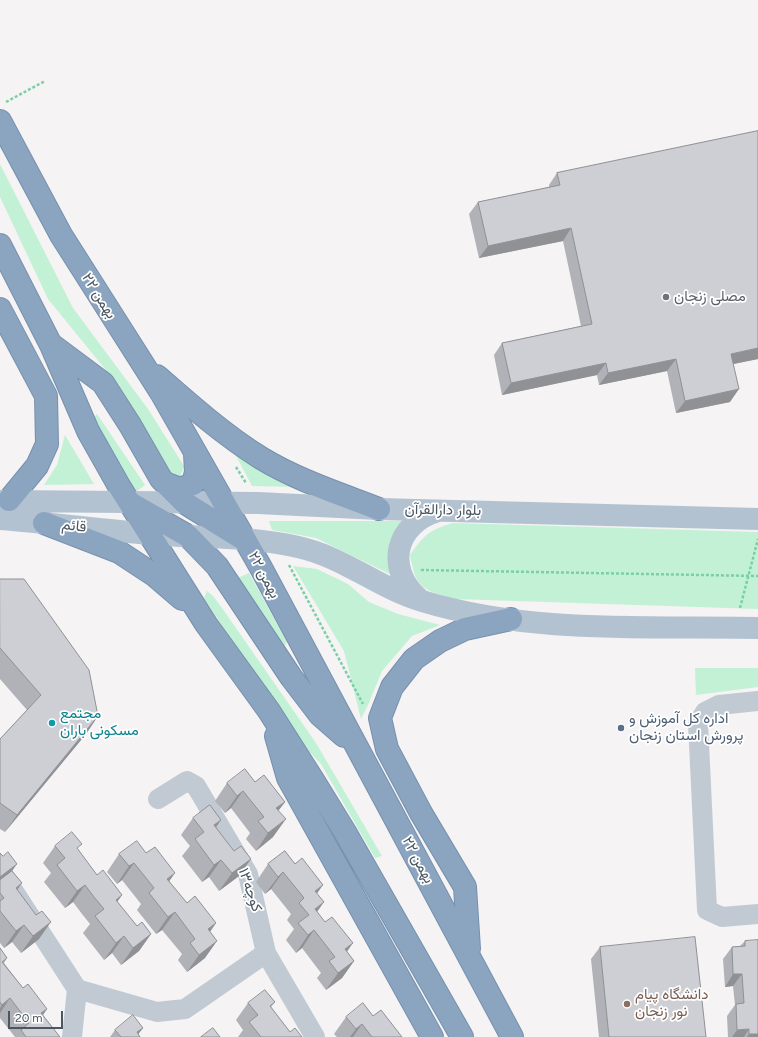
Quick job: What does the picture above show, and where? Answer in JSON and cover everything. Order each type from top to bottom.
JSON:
[{"type":"highway","name":"۲۲ بهمن","points":[[0,121],[62,235],[142,363],[245,540],[512,1037]]},
{"type":"highway","points":[[0,245],[51,345],[88,431],[129,502],[200,615],[270,711],[345,832],[462,1037]]},
{"type":"highway","points":[[0,309],[46,396],[47,444],[37,466],[3,507]]},
{"type":"highway","points":[[51,345],[102,383],[130,425],[161,478],[185,502],[245,540]]},
{"type":"highway","points":[[142,363],[207,419],[261,458],[322,487],[379,509]]},
{"type":"highway","points":[[167,484],[180,489],[193,484],[196,472],[195,453]]},
{"type":"highway","points":[[129,502],[188,536],[217,566],[279,658],[320,715],[358,749]]},
{"type":"highway","points":[[44,523],[119,552],[154,575],[200,615]]},
{"type":"highway","points":[[470,957],[465,887],[421,813],[388,749],[380,718],[392,687],[414,659],[440,641],[465,629],[511,619]]},
{"type":"highway","points":[[270,711],[288,778],[432,1037]]},
{"type":"main road","name":"قائم","points":[[3,507],[129,502]]},
{"type":"main road","name":"بلوار دارالقرآن","points":[[129,502],[258,503],[379,509],[758,519]]},
{"type":"main road","name":"قائم","points":[[3,507],[44,523],[148,534]]},
{"type":"main road","points":[[421,600],[408,589],[400,573],[398,556],[402,540],[411,526],[425,515],[442,510]]},
{"type":"main road","points":[[148,534],[245,540],[278,543],[299,547],[334,558],[376,580],[421,600],[476,614],[560,625],[758,628]]},
{"type":"street","points":[[758,701],[719,705],[705,712],[698,723],[707,910],[722,917],[758,914]]},
{"type":"street","name":"کوچه۱۳","points":[[158,799],[187,781],[196,786],[248,874],[260,919],[266,953],[315,1037]]},
{"type":"street","points":[[0,870],[77,989],[72,1037]]},
{"type":"street","points":[[77,989],[157,1012],[185,1009],[266,953]]},
{"type":"path","points":[[0,105],[46,81]]},
{"type":"path","points":[[233,462],[258,503]]},
{"type":"path","points":[[735,627],[758,538]]},
{"type":"path","points":[[278,543],[365,707]]},
{"type":"path","points":[[421,600],[422,570],[758,576]]},
{"type":"green space","points":[[0,164],[73,308],[148,409],[184,466],[179,480],[169,476],[110,375],[48,299],[0,197]]},
{"type":"green space","points":[[97,414],[145,485],[137,491],[129,481],[94,417]]},
{"type":"green space","points":[[65,435],[94,484],[44,485],[57,465]]},
{"type":"green space","points":[[234,452],[297,487],[252,486]]},
{"type":"green space","points":[[269,521],[410,521],[397,533],[388,552],[390,567],[394,576],[316,538],[272,530]]},
{"type":"green space","points":[[453,523],[758,532],[758,609],[455,599],[435,593],[423,586],[415,575],[410,555],[428,534],[438,528]]},
{"type":"green space","points":[[293,566],[317,569],[348,584],[369,602],[398,614],[440,625],[412,636],[382,671],[361,719],[344,651]]},
{"type":"green space","points":[[249,573],[287,642],[282,652],[235,579]]},
{"type":"green space","points":[[207,591],[222,608],[316,743],[382,856],[375,858],[321,764],[295,737],[204,598]]},
{"type":"green space","points":[[695,668],[758,668],[758,687],[696,695]]},
{"type":"building","name":"مصلی زنجان","points":[[758,131],[758,348],[731,354],[739,389],[685,401],[676,359],[608,373],[606,363],[511,383],[502,343],[592,324],[571,228],[488,246],[478,202],[560,185],[557,173]]},
{"type":"building","name":"مجتمع مسکونی باران","points":[[0,579],[24,579],[89,670],[98,716],[17,815],[0,803],[0,739],[41,695],[0,648]]},
{"type":"building","points":[[245,769],[255,782],[264,775],[285,802],[276,808],[286,819],[268,833],[258,821],[264,817],[243,791],[237,796],[227,783]]},
{"type":"building","points":[[210,805],[221,820],[214,825],[234,851],[241,846],[251,859],[232,873],[221,860],[214,865],[195,839],[204,832],[193,818]]},
{"type":"building","points":[[72,832],[82,844],[77,848],[97,875],[103,870],[122,895],[116,900],[137,926],[142,922],[151,934],[133,948],[124,936],[116,943],[95,916],[104,909],[85,885],[77,891],[57,865],[65,858],[55,846]]},
{"type":"building","points":[[137,841],[146,853],[155,847],[175,873],[167,879],[187,903],[195,896],[216,923],[208,929],[217,941],[199,955],[190,943],[195,939],[175,912],[168,917],[149,893],[154,888],[134,863],[129,866],[119,854]]},
{"type":"building","points":[[285,851],[295,864],[302,858],[323,885],[315,891],[324,902],[315,909],[325,922],[332,917],[353,943],[345,949],[354,961],[338,973],[329,961],[335,957],[314,930],[308,935],[298,923],[309,915],[299,903],[304,898],[283,872],[278,877],[268,864]]},
{"type":"building","points":[[8,852],[17,864],[0,877],[0,853],[3,856]]},
{"type":"building","points":[[12,871],[22,883],[16,888],[36,915],[42,911],[51,922],[33,936],[24,925],[16,931],[0,911],[0,901],[4,898],[0,893],[0,880]]},
{"type":"building","name":"دانشگاه پیام نور زنجان","points":[[695,937],[706,1037],[609,1037],[600,947]]},
{"type":"building","points":[[758,940],[758,1034],[749,1034],[749,1029],[737,1030],[736,1004],[744,1003],[742,974],[733,974],[732,947],[745,946],[745,941]]},
{"type":"building","points":[[0,948],[7,958],[2,962],[23,988],[28,984],[47,1009],[41,1013],[60,1037],[26,1037],[21,1030],[29,1023],[10,998],[2,1005],[0,1002]]},
{"type":"building","points":[[265,990],[275,1002],[270,1006],[290,1032],[295,1028],[302,1037],[261,1037],[249,1022],[258,1015],[248,1003]]},
{"type":"building","points":[[363,1003],[373,1016],[381,1010],[402,1037],[372,1037],[362,1024],[356,1029],[346,1017]]},
{"type":"building","points":[[133,1015],[143,1028],[137,1032],[140,1037],[121,1037],[115,1030]]},
{"type":"building","points":[[213,1028],[220,1037],[201,1037]]},
{"type":"place","name":"مصلی زنجان","points":[[666,297]]},
{"type":"place","name":"مجتمع مسکونی باران","points":[[52,723]]},
{"type":"place","name":"اداره کل آموزش و پرورش استان زنجان","points":[[621,728]]},
{"type":"place","name":"دانشگاه پیام نور زنجان","points":[[627,1004]]}]
